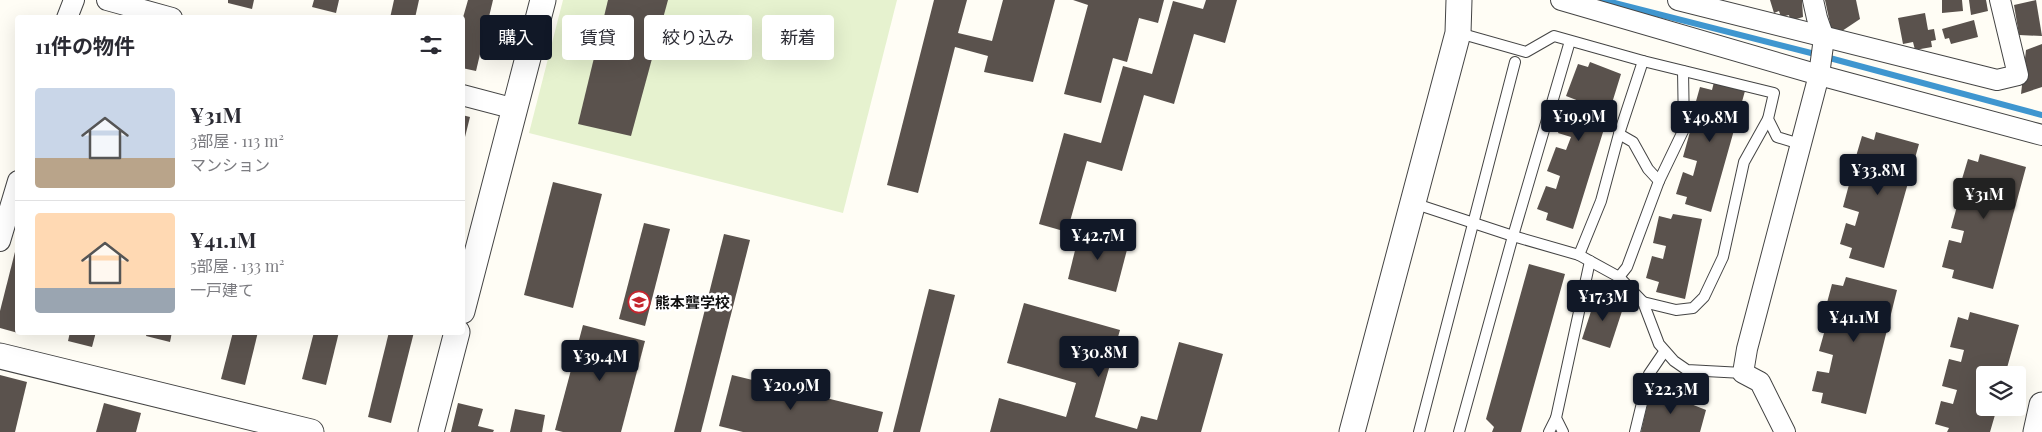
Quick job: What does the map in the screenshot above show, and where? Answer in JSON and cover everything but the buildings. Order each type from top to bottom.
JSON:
[{"type":"street","points":[[68,15],[74,0]]},
{"type":"street","points":[[107,0],[161,15]]},
{"type":"street","points":[[465,299],[543,0]]},
{"type":"street","points":[[1352,432],[1458,33],[1459,0]]},
{"type":"street","points":[[1561,0],[1819,75],[2042,135]]},
{"type":"street","points":[[1678,0],[1998,80],[2018,75],[2000,0]]},
{"type":"street","points":[[1785,432],[1760,382],[1743,373],[1747,349],[1819,75],[1824,38],[1813,0]]},
{"type":"street","points":[[465,96],[515,109]]},
{"type":"street","points":[[0,241],[15,191]]},
{"type":"street","points":[[431,432],[456,335]]},
{"type":"street","points":[[0,356],[311,432]]},
{"type":"street","points":[[2036,432],[2042,405]]},
{"type":"lane","points":[[1458,33],[1526,52],[1554,36],[1643,61],[1774,93],[1768,119],[1744,162],[1723,257],[1704,297],[1693,308],[1676,310],[1644,302]]},
{"type":"lane","points":[[1459,432],[1513,236],[1570,41]]},
{"type":"lane","points":[[1579,255],[1601,201],[1619,134],[1643,61]]},
{"type":"lane","points":[[1420,432],[1515,62]]},
{"type":"lane","points":[[1618,277],[1627,267],[1659,181],[1684,129],[1683,71]]},
{"type":"lane","points":[[1768,119],[1777,137],[1800,144]]},
{"type":"lane","points":[[1619,134],[1633,142],[1648,168],[1659,181]]},
{"type":"lane","points":[[1413,203],[1513,236],[1579,255],[1618,277],[1644,302],[1664,352],[1687,370],[1743,373]]},
{"type":"lane","points":[[1549,432],[1556,418],[1590,262]]},
{"type":"lane","points":[[1635,432],[1649,374],[1664,352]]},
{"type":"lane","points":[[1556,418],[1563,432]]},
{"type":"green space","points":[[563,0],[897,0],[843,213],[529,133],[548,60],[552,60],[552,43]]},
{"type":"waterway","points":[[1603,0],[2042,115]]},
{"type":"place","name":"熊本聾学校","points":[[639,302]]}]
